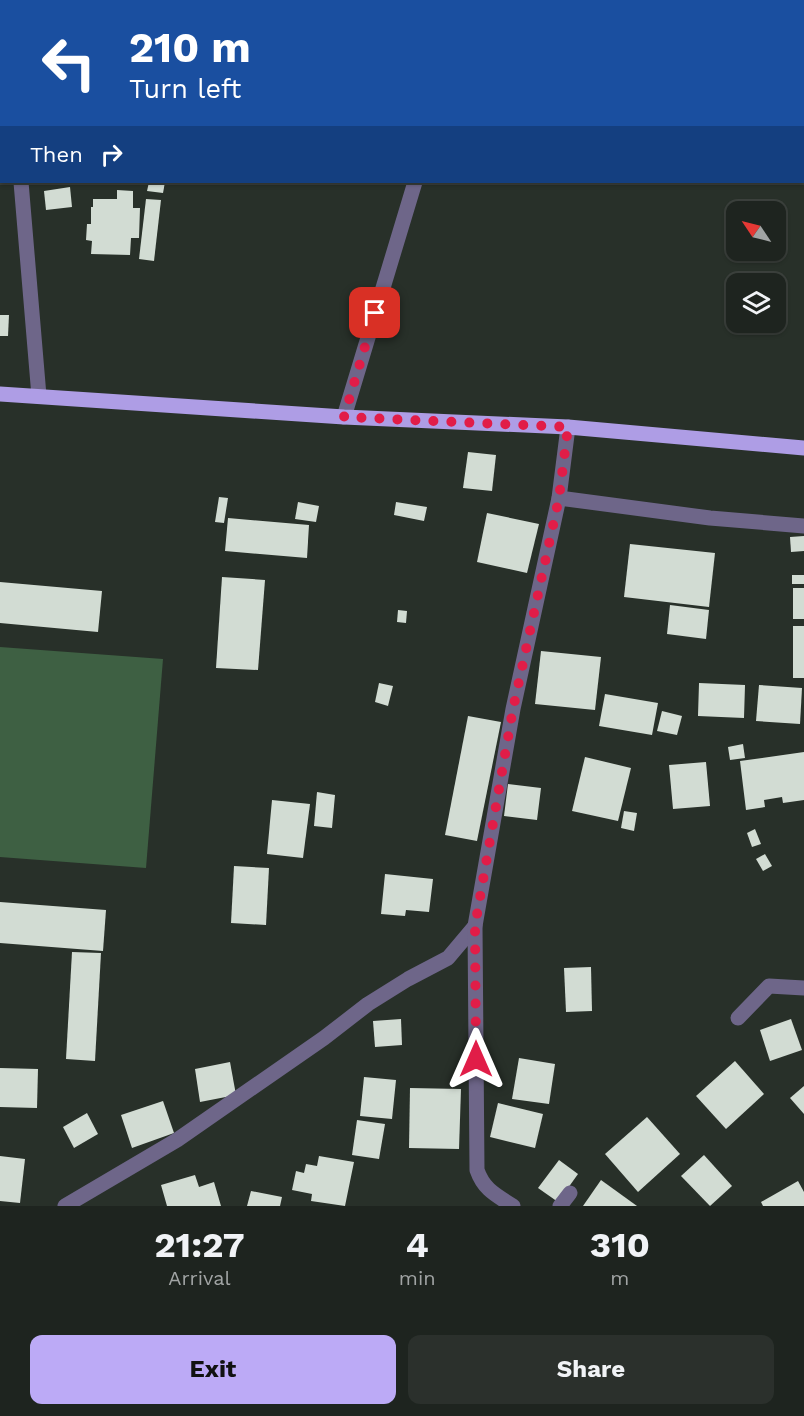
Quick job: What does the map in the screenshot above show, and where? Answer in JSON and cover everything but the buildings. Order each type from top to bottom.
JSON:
[{"type":"main road","points":[[0,394],[344,417],[568,427],[804,448]]},
{"type":"street","points":[[21,183],[39,396]]},
{"type":"street","points":[[344,417],[415,183]]},
{"type":"street","points":[[513,1206],[489,1191],[477,1170],[475,926],[513,709],[559,498],[568,427]]},
{"type":"street","points":[[559,498],[710,518],[804,526]]},
{"type":"street","points":[[65,1206],[177,1140],[324,1038],[368,1004],[448,958],[475,926]]},
{"type":"street","points":[[738,1018],[769,986],[804,988]]},
{"type":"green space","points":[[0,647],[163,659],[146,868],[0,857]]},
{"type":"route","points":[[375,313],[344,417],[568,427],[559,498],[513,709],[475,926],[476,1059]]}]
